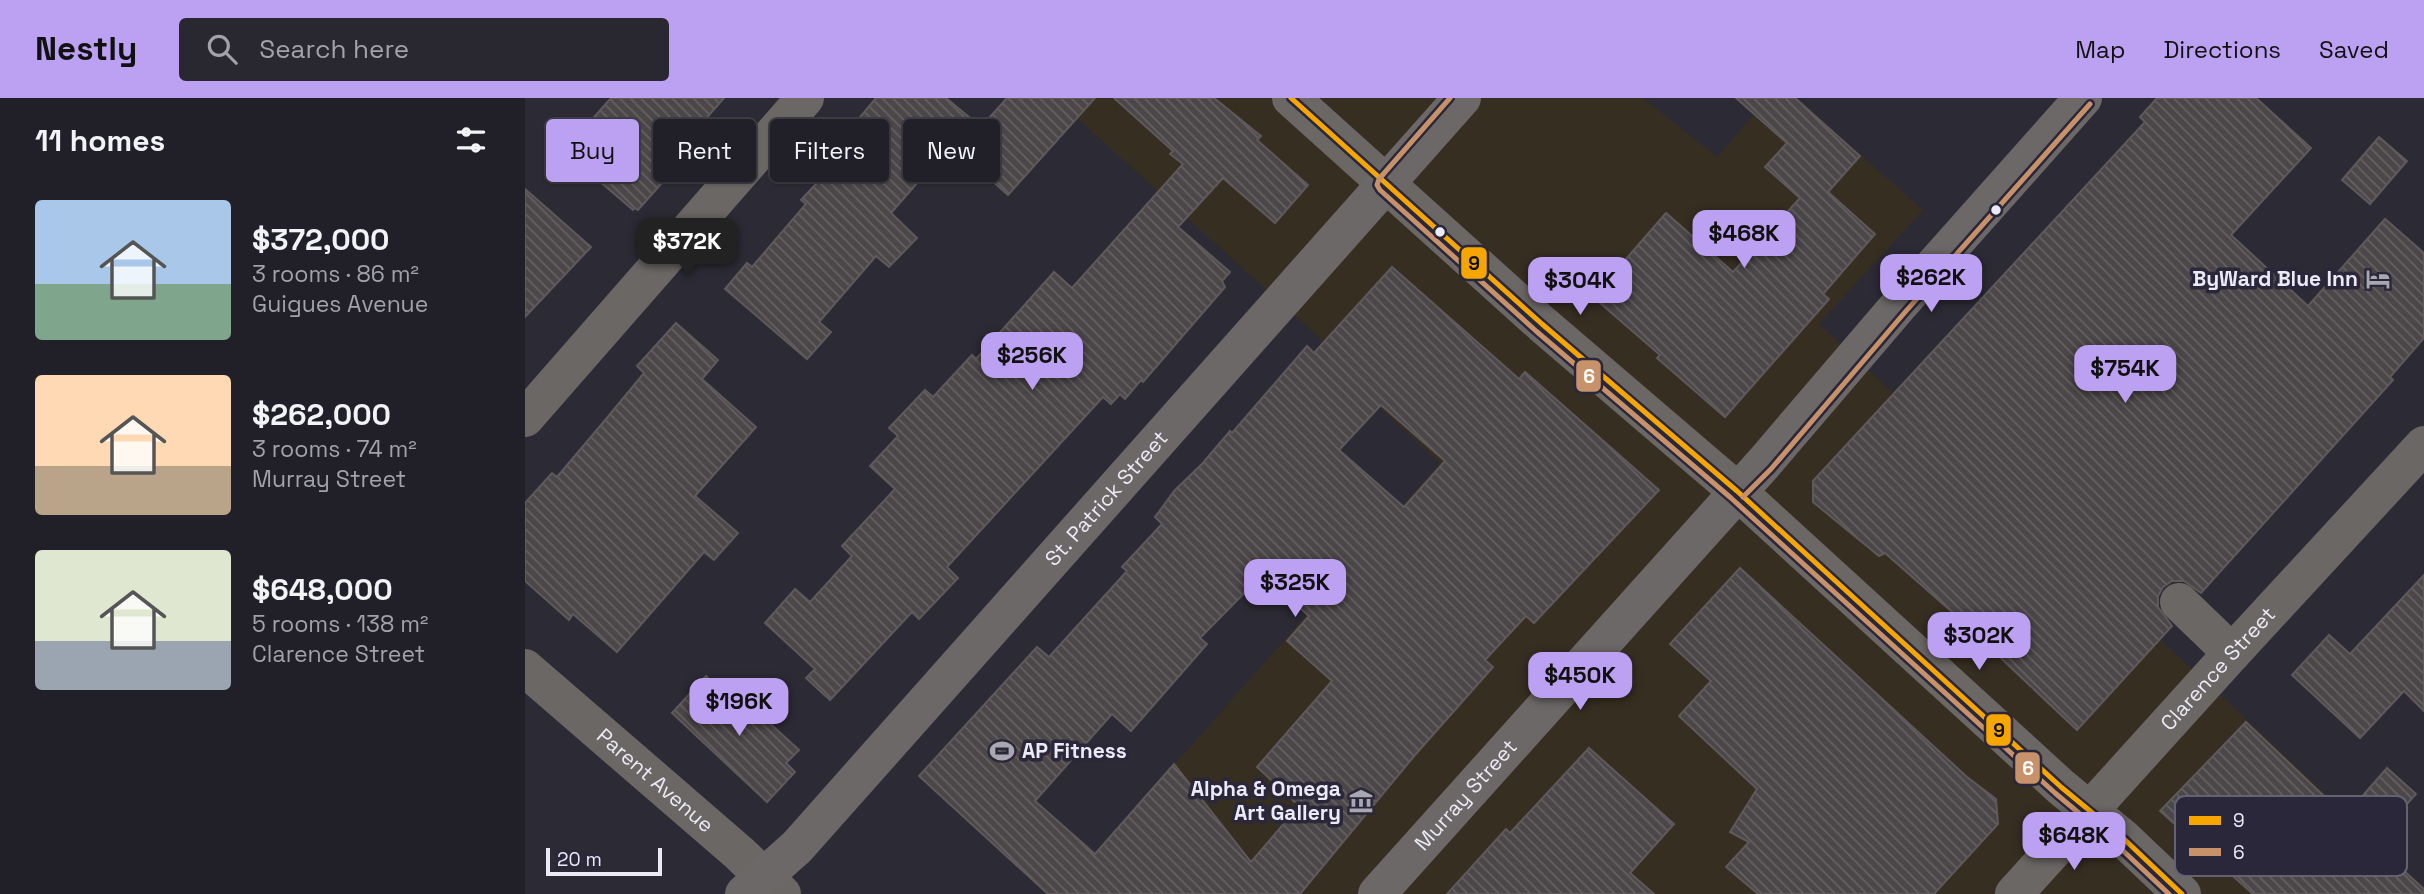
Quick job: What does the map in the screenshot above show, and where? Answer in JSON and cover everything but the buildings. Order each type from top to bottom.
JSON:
[{"type":"main road","name":"St. Patrick Street","points":[[763,888],[1462,98]]},
{"type":"main road","name":"Murray Street","points":[[1377,894],[1764,463],[1899,305],[2083,98]]},
{"type":"street","points":[[525,418],[805,98]]},
{"type":"street","points":[[1291,98],[1542,324],[1737,491],[2182,894]]},
{"type":"street","name":"Clarence Street","points":[[2014,894],[2424,445]]},
{"type":"street","points":[[2179,602],[2232,653]]},
{"type":"street","name":"Parent Avenue","points":[[525,668],[739,853],[763,888]]},
{"type":"shaded area","points":[[1055,98],[1643,98],[1717,157],[1768,98],[1797,98],[1923,210],[1819,324],[2328,796],[2175,796],[2175,876],[2407,876],[2407,871],[2424,887],[2424,894],[1061,894],[1440,463],[1364,393],[1370,384]]},
{"type":"transit line","name":"9","points":[[1291,98],[1542,324],[1737,491],[2182,894]]},
{"type":"transit line","name":"6","points":[[1450,98],[1379,179],[1377,185],[1380,190],[1536,331],[1731,498],[2169,894]]},
{"type":"transit line","name":"6","points":[[1743,497],[1771,469],[1906,311],[2090,104]]},
{"type":"place","name":"ByWard Blue Inn","points":[[2378,279]]},
{"type":"place","name":"AP Fitness","points":[[1002,751]]},
{"type":"place","name":"Alpha & Omega Art Gallery","points":[[1361,801]]}]
